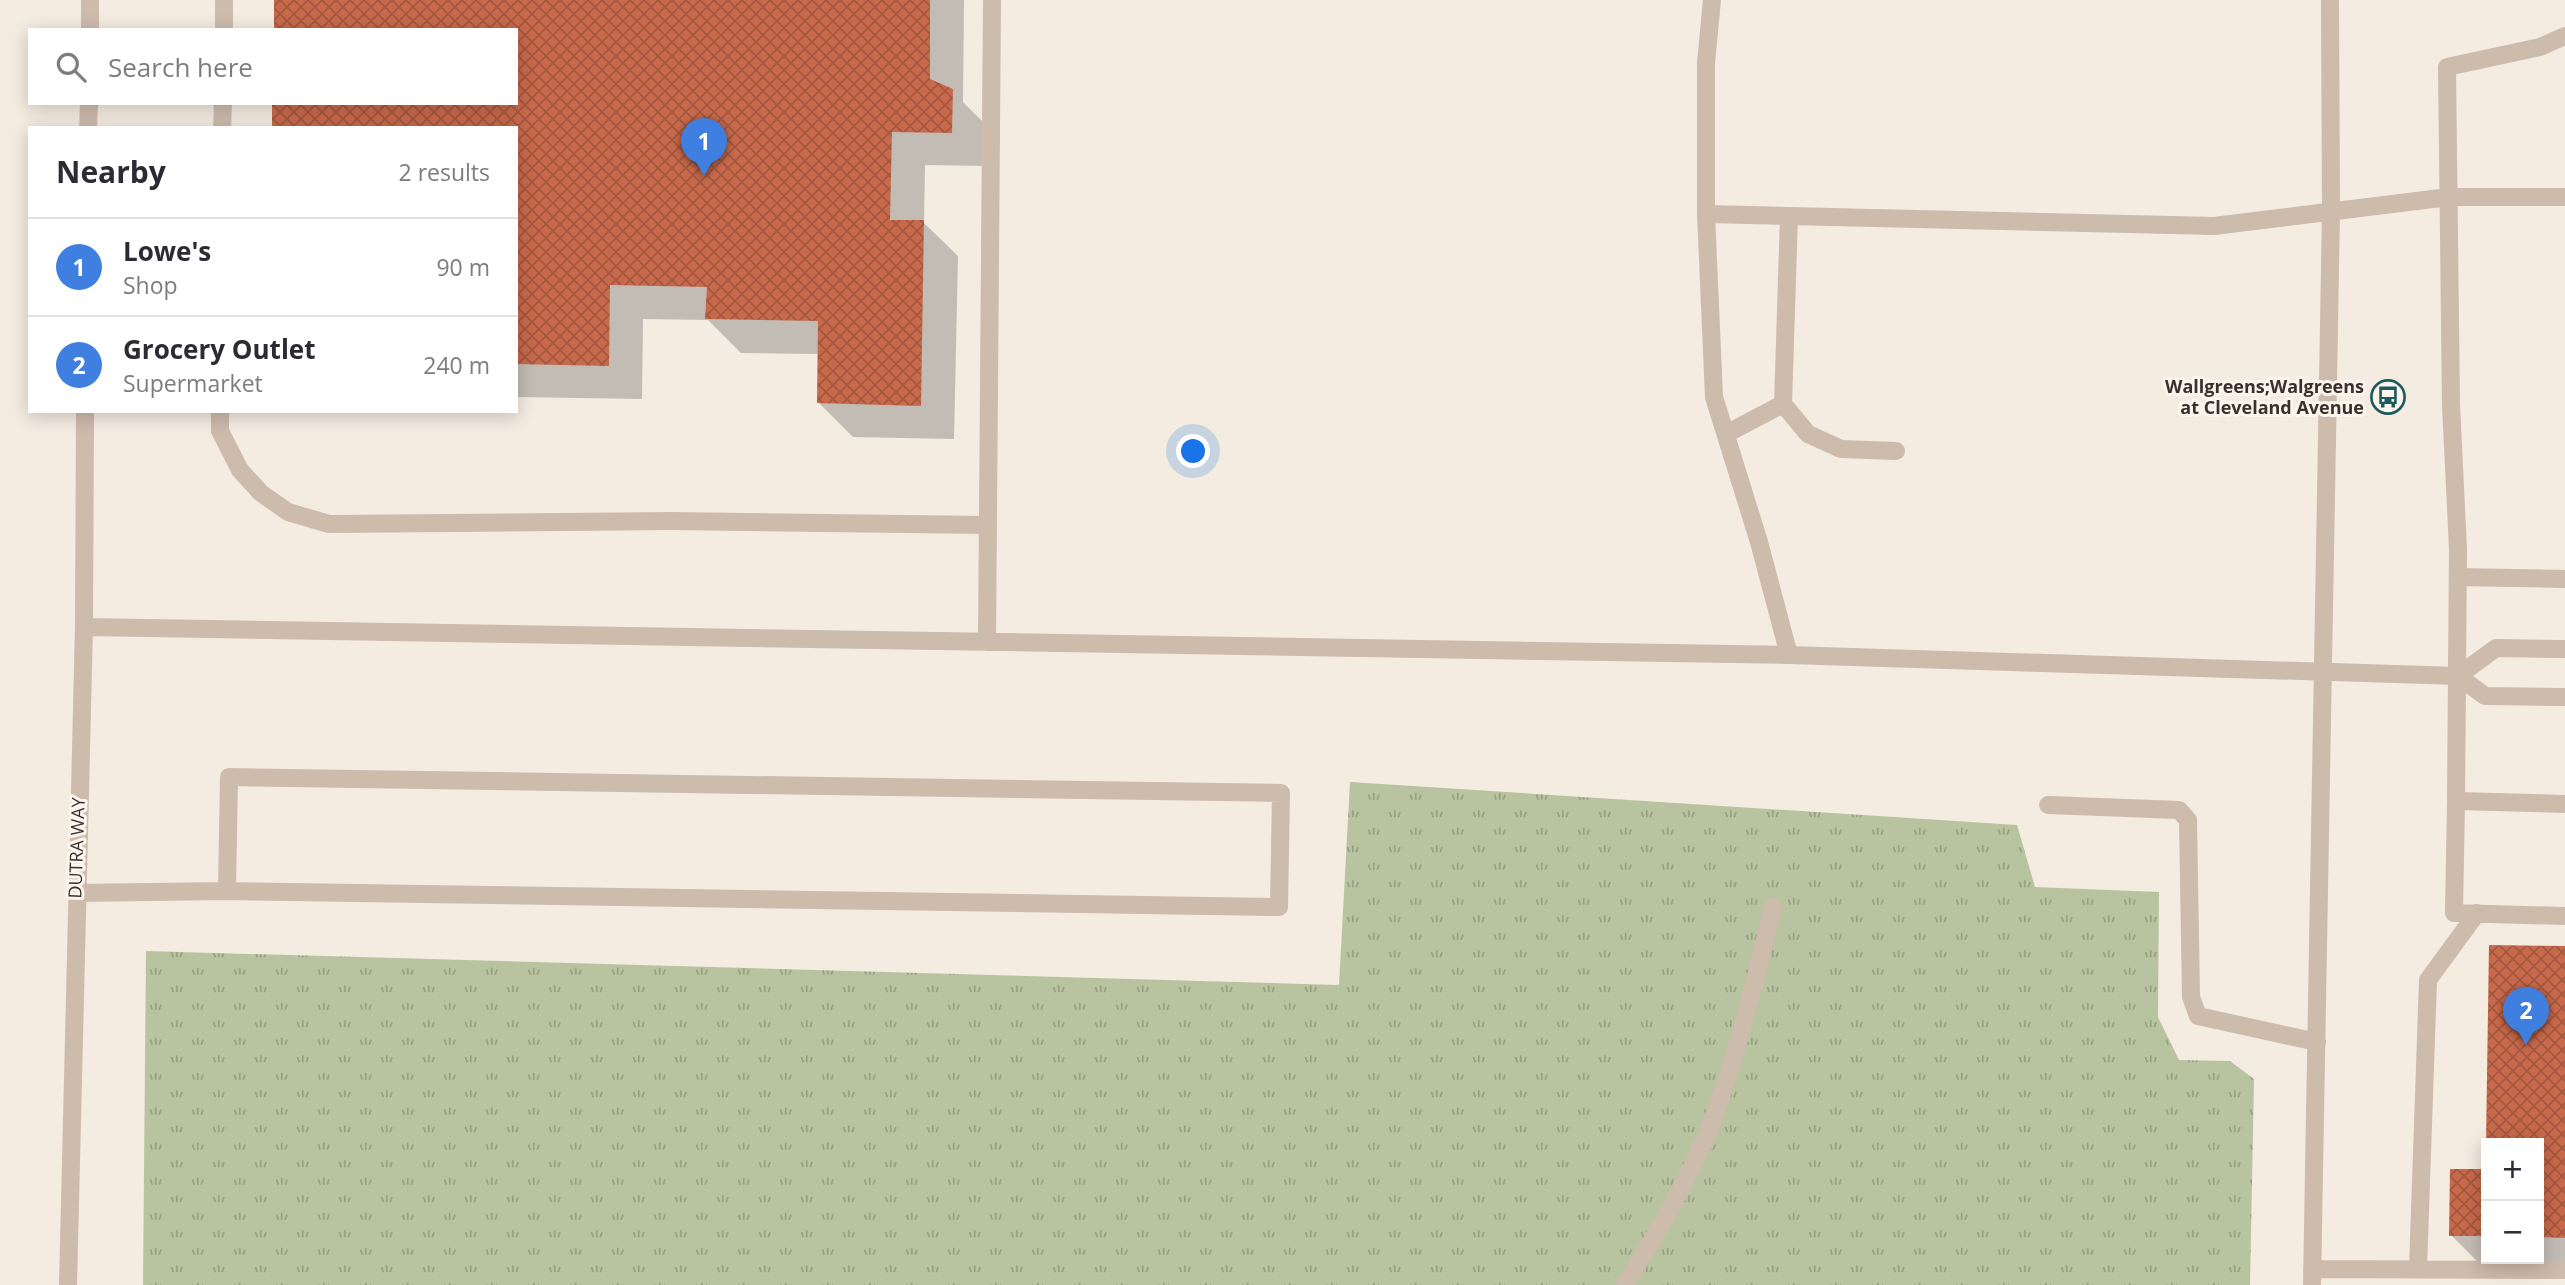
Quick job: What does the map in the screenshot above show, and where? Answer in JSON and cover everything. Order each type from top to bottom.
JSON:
[{"type":"street","points":[[90,0],[90,28]]},
{"type":"street","points":[[224,0],[224,28]]},
{"type":"street","points":[[987,642],[992,0]]},
{"type":"street","points":[[1712,0],[1706,64],[1706,214],[1714,397],[1759,542],[1789,655]]},
{"type":"street","points":[[2330,0],[2331,212],[2312,1277],[2418,1269],[2451,1277],[2565,1270]]},
{"type":"street","points":[[2565,36],[2540,47],[2448,67],[2451,405],[2458,577],[2454,913],[2565,916]]},
{"type":"street","points":[[88,126],[89,105]]},
{"type":"street","points":[[222,126],[223,105]]},
{"type":"street","points":[[1706,214],[2214,226],[2449,198],[2565,197]]},
{"type":"street","points":[[1789,216],[1783,404],[1808,435],[1842,449],[1896,451]]},
{"type":"street","points":[[1726,434],[1783,404]]},
{"type":"street","name":"DUTRA WAY","points":[[68,1285],[83,627],[85,413]]},
{"type":"street","points":[[220,413],[220,432],[240,470],[261,493],[289,512],[329,524],[671,521],[988,525]]},
{"type":"street","points":[[2458,577],[2565,579]]},
{"type":"street","points":[[83,627],[1789,655],[2458,676],[2485,695],[2565,697]]},
{"type":"street","points":[[2458,676],[2496,648],[2565,649]]},
{"type":"street","points":[[76,893],[227,891],[1279,907],[1281,793],[229,777],[227,891]]},
{"type":"street","points":[[2456,801],[2565,804]]},
{"type":"street","points":[[2048,804],[2179,810],[2188,820],[2191,998],[2199,1016],[2317,1042]]},
{"type":"street","points":[[1625,1285],[1665,1220],[1711,1125],[1747,1011],[1773,907]]},
{"type":"street","points":[[2418,1269],[2428,980],[2477,913]]},
{"type":"green space","points":[[1350,782],[2017,825],[2035,887],[2159,892],[2158,1017],[2179,1060],[2230,1061],[2254,1079],[2250,1285],[143,1285],[146,951],[1339,985]]},
{"type":"building","points":[[274,0],[930,0],[930,79],[953,89],[952,133],[892,132],[890,220],[924,220],[921,406],[817,403],[818,321],[705,319],[707,287],[610,285],[609,366],[518,364],[518,126],[272,126],[272,105],[518,105],[518,28],[274,28]]},
{"type":"building","points":[[2489,945],[2565,946],[2565,1238],[2544,1237],[2544,1138],[2486,1138]]},
{"type":"building","points":[[2450,1169],[2481,1169],[2481,1236],[2449,1236]]},
{"type":"place","name":"Lowe's","points":[[704,176]]},
{"type":"place","name":"Wallgreens;Walgreens at Cleveland Avenue","points":[[2388,397]]},
{"type":"place","name":"Grocery Outlet","points":[[2526,1045]]}]
